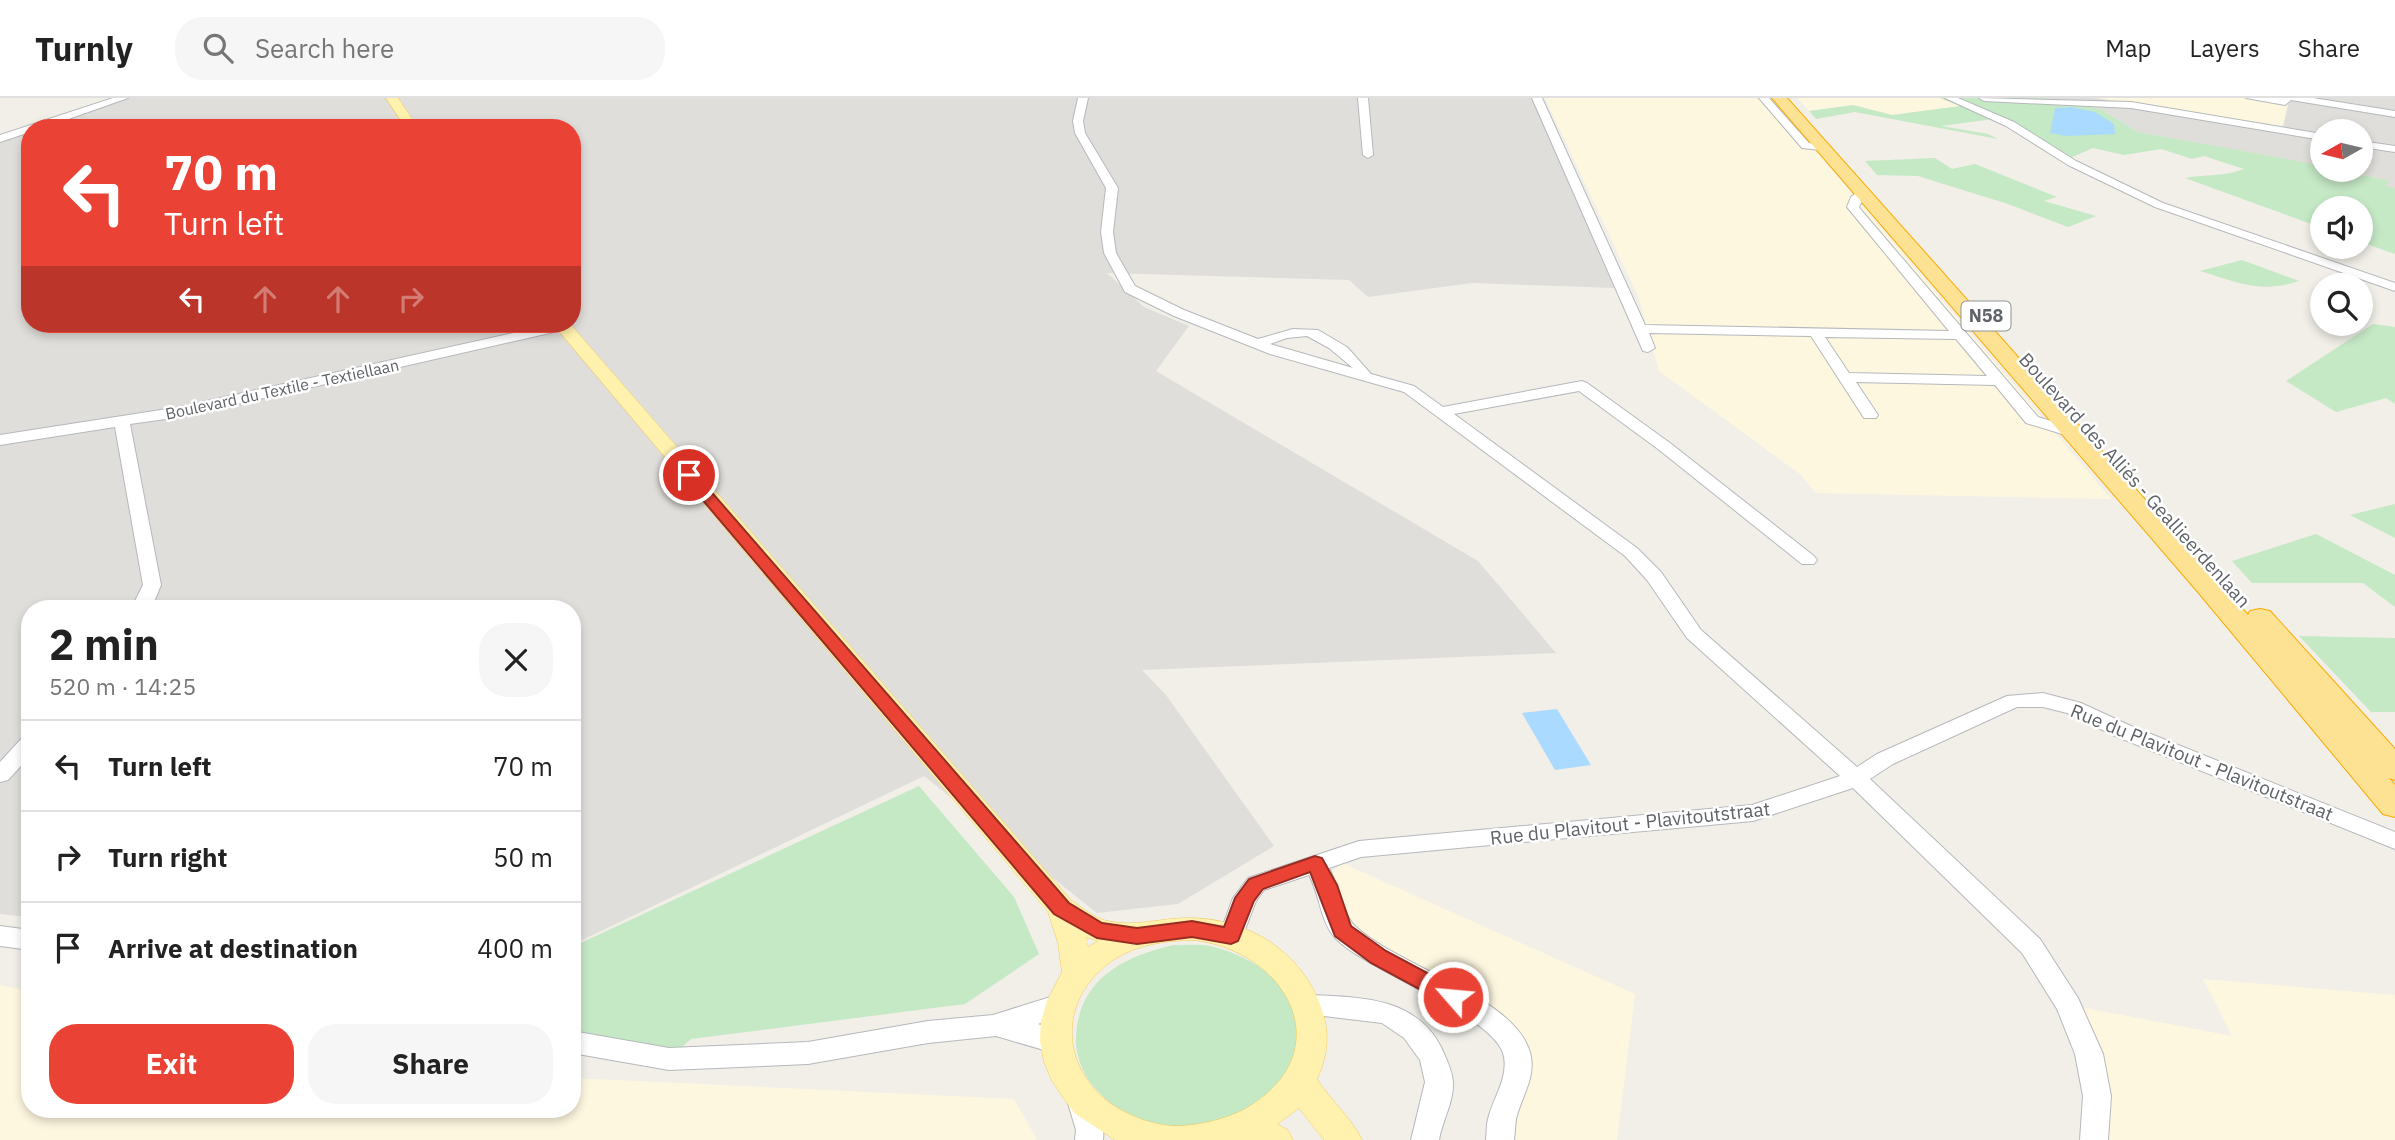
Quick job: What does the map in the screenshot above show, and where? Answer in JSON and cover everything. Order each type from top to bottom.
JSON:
[{"type":"highway","name":"Boulevard des Alliés - Geallieerdenlaan","points":[[1779,98],[2208,586],[2395,806]]},
{"type":"highway","name":"Boulevard des Alliés - Geallieerdenlaan","points":[[1791,98],[2029,364],[2141,483],[2395,769]]},
{"type":"main road","points":[[392,98],[406,119]]},
{"type":"main road","points":[[569,333],[1062,908],[1097,930],[1137,936],[1192,929],[1231,936],[1268,954],[1292,976],[1308,1006],[1313,1039],[1300,1081],[1261,1133],[1174,1140],[1128,1130],[1081,1100],[1059,1066],[1054,1042],[1060,1004],[1078,974],[1102,953],[1137,936]]},
{"type":"main road","points":[[1062,908],[1073,943],[1078,974]]},
{"type":"main road","points":[[1300,1081],[1317,1108],[1345,1140]]},
{"type":"street","points":[[58,119],[122,98]]},
{"type":"street","points":[[1083,98],[1078,121],[1080,133],[1112,188],[1107,232],[1110,253],[1130,289],[1179,313],[1259,344],[1409,388],[1631,552],[1654,576],[1694,634],[1856,778],[2031,946],[2069,1005],[2089,1054],[2097,1096],[2094,1140]]},
{"type":"street","points":[[1363,98],[1368,155]]},
{"type":"street","points":[[1537,98],[1648,348]]},
{"type":"street","name":"Boulevard des Alliés - Geallieerdenlaan","points":[[1764,98],[1806,146],[1825,149]]},
{"type":"street","points":[[1950,98],[2010,124],[2071,163],[2159,205],[2395,288]]},
{"type":"street","points":[[1984,98],[2131,105],[2310,135]]},
{"type":"street","points":[[2250,98],[2285,102],[2287,98]]},
{"type":"street","points":[[2294,98],[2395,114]]},
{"type":"street","points":[[2010,124],[2014,113],[2035,99]]},
{"type":"street","points":[[0,139],[21,132]]},
{"type":"street","points":[[2373,146],[2395,149]]},
{"type":"street","points":[[1860,193],[1854,199],[1853,206],[1858,214],[2032,421],[2072,432]]},
{"type":"street","points":[[1641,329],[1959,335]]},
{"type":"street","name":"Boulevard du Textile - Textiellaan","points":[[0,440],[121,423],[526,333]]},
{"type":"street","points":[[1816,334],[1870,415]]},
{"type":"street","points":[[1845,377],[1998,381]]},
{"type":"street","points":[[1441,412],[1582,386],[1664,446],[1808,560]]},
{"type":"street","points":[[121,423],[152,585],[145,600]]},
{"type":"street","points":[[1774,552],[1792,548]]},
{"type":"street","name":"Rue du Plavitout - Plavitoutstraat","points":[[1231,936],[1245,898],[1256,884],[1359,849],[1753,813],[1803,799],[1856,778],[1885,759],[2014,701],[2043,700],[2074,708],[2123,732],[2395,842]]},
{"type":"street","points":[[0,775],[21,753]]},
{"type":"street","points":[[1315,863],[1327,885],[1342,930],[1378,957],[1479,1013],[1503,1030],[1516,1048],[1514,1091],[1502,1118],[1500,1140]]},
{"type":"street","points":[[0,936],[21,939]]},
{"type":"street","points":[[581,1044],[669,1059],[808,1053],[928,1032],[993,1026],[1037,1014],[1060,1004]]},
{"type":"street","points":[[1308,1006],[1363,1009],[1388,1014],[1424,1040],[1433,1058],[1439,1084],[1425,1140]]},
{"type":"street","points":[[993,1026],[1031,1033],[1054,1042]]},
{"type":"street","points":[[1081,1100],[1090,1130],[1089,1140]]},
{"type":"shaded area","points":[[128,98],[1533,98],[1614,288],[1472,283],[1368,297],[1349,280],[1107,273],[1144,307],[1189,326],[1156,371],[1478,561],[1556,653],[1142,670],[1166,695],[1274,846],[1178,904],[1097,913],[924,776],[581,941],[581,600],[21,600],[21,916],[0,914],[0,140],[21,133],[21,333],[581,333],[581,119],[63,119]]},
{"type":"shaded area","points":[[1545,98],[1771,98],[2111,499],[1816,493],[1800,474],[1659,371],[1639,298]]},
{"type":"shaded area","points":[[1797,98],[1940,98],[1961,106],[1892,115],[1853,105],[1809,111]]},
{"type":"shaded area","points":[[2045,98],[2095,98],[2283,127],[2290,98],[2395,98],[2395,239],[2373,219],[2373,196],[2363,196],[2390,181],[2373,177],[2373,119],[2310,119],[2310,164],[2138,132],[2100,109]]},
{"type":"shaded area","points":[[2095,98],[2288,98],[2283,126]]},
{"type":"shaded area","points":[[1342,863],[1635,994],[1617,1140],[1509,1140],[1503,1030],[1342,930],[1324,880]]},
{"type":"shaded area","points":[[2203,979],[2395,995],[2395,1140],[2090,1140],[2069,1005],[2232,1036]]},
{"type":"shaded area","points":[[0,985],[21,989],[21,1118],[581,1118],[581,1078],[1014,1099],[1037,1140],[0,1140]]},
{"type":"green space","points":[[1940,98],[2045,98],[2100,109],[2138,132],[2310,163],[2310,182],[2373,182],[2373,177],[2390,181],[2384,186],[2395,188],[2395,254],[2373,246],[2373,196],[2310,196],[2310,224],[2185,178],[2244,169],[2204,156],[2192,159],[2161,149],[2124,155],[2093,148],[2070,158],[1993,119],[1941,126],[1988,134],[1998,139],[1855,112],[1816,119],[1809,111],[1853,105],[1892,115],[1960,106]]},
{"type":"green space","points":[[1935,158],[1952,169],[1975,164],[2057,197],[2044,201],[2096,216],[2068,227],[2008,204],[1918,176],[1877,175],[1865,161]]},
{"type":"green space","points":[[2242,260],[2299,281],[2285,285],[2249,285],[2200,271]]},
{"type":"green space","points":[[2373,324],[2395,327],[2395,404],[2386,398],[2336,412],[2286,381],[2355,336],[2373,336]]},
{"type":"green space","points":[[2395,504],[2395,538],[2350,515]]},
{"type":"green space","points":[[2316,534],[2395,575],[2395,607],[2363,583],[2252,583],[2232,561]]},
{"type":"green space","points":[[2299,636],[2395,638],[2395,712],[2371,712]]},
{"type":"green space","points":[[919,786],[1014,897],[1039,954],[965,1004],[691,1039],[669,1059],[581,1035],[581,943]]},
{"type":"green space","points":[[1173,945],[1210,946],[1242,957],[1271,976],[1282,988],[1291,1002],[1296,1018],[1298,1036],[1294,1065],[1280,1086],[1230,1121],[1202,1128],[1157,1124],[1129,1115],[1114,1106],[1090,1083],[1076,1044],[1083,1004],[1104,976],[1135,957]]},
{"type":"water","points":[[2071,107],[2095,112],[2114,124],[2115,134],[2067,136],[2050,133],[2055,108]]},
{"type":"water","points":[[1557,709],[1591,765],[1555,770],[1522,713]]},
{"type":"route","points":[[689,475],[1062,908],[1097,930],[1137,936],[1192,929],[1231,936],[1245,898],[1256,884],[1315,863],[1327,885],[1342,930],[1378,957],[1453,997]]}]
